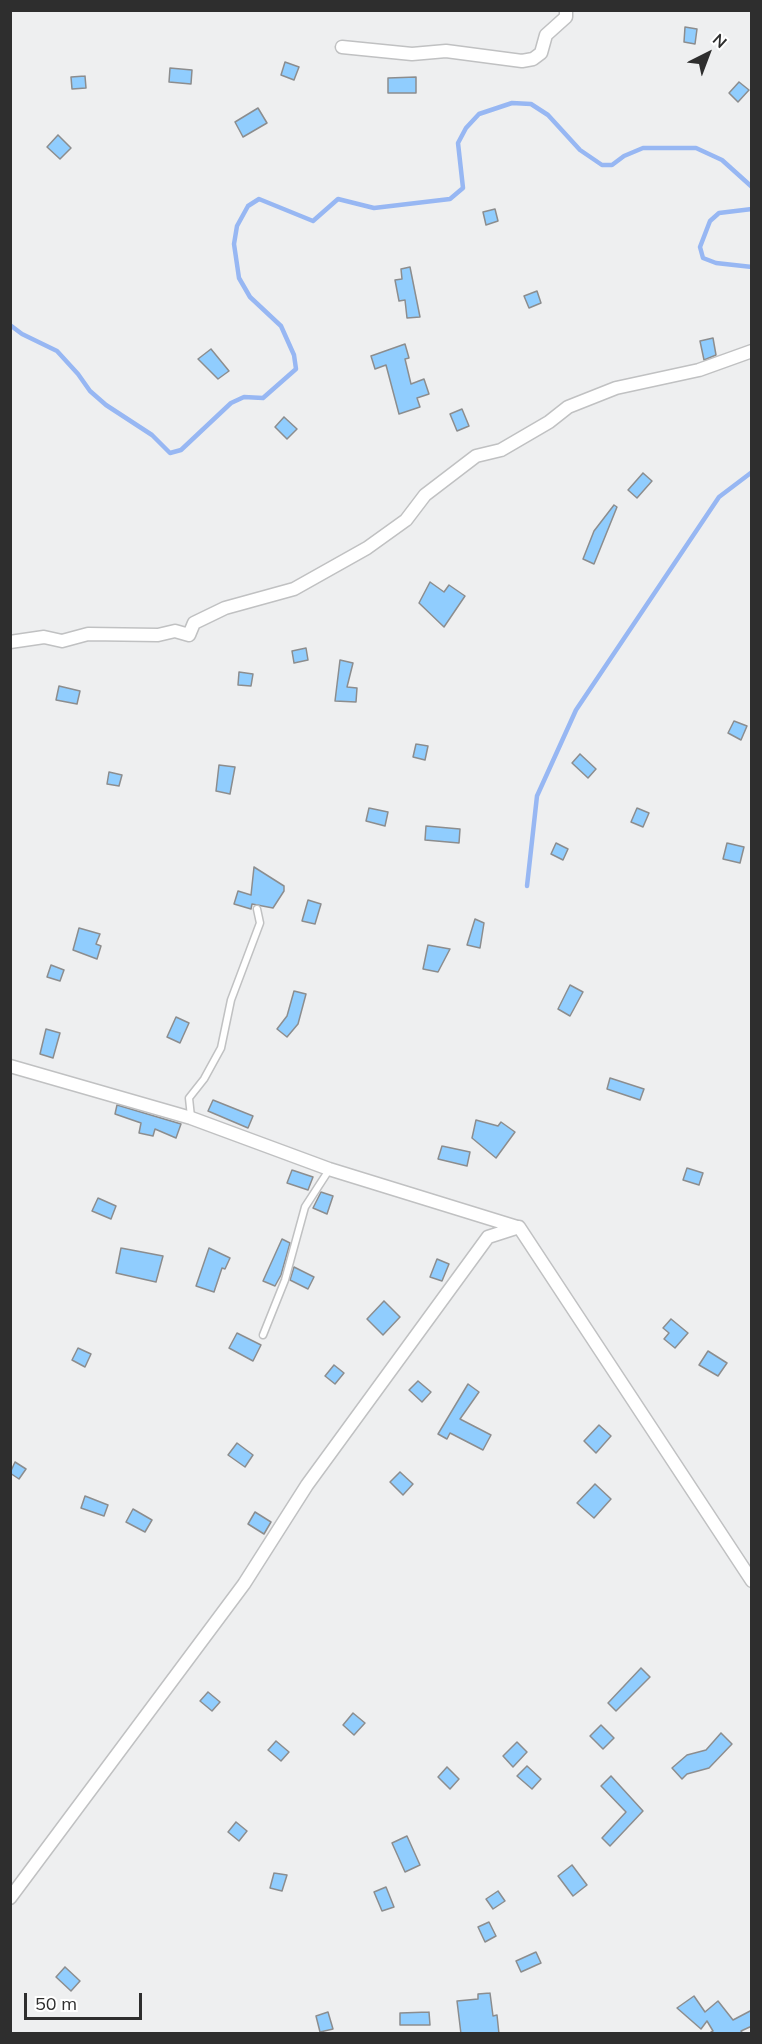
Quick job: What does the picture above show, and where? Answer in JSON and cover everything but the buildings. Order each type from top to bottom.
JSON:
[{"type":"street","points":[[342,47],[412,54],[446,51],[522,61],[533,59],[541,53],[546,35],[566,17],[566,10]]},
{"type":"street","points":[[10,642],[44,637],[62,640],[88,634],[158,635],[175,631],[189,634],[194,623],[225,608],[294,589],[368,549],[406,520],[425,495],[476,456],[501,450],[526,437],[568,407],[616,388],[699,370],[752,351]]},
{"type":"street","points":[[10,1066],[191,1118],[329,1169],[519,1227],[752,1581]]},
{"type":"street","points":[[10,1898],[244,1584],[307,1485],[488,1237],[519,1227]]},
{"type":"lane","points":[[191,1118],[189,1098],[204,1080],[221,1048],[231,1000],[260,922],[257,909]]},
{"type":"lane","points":[[263,1335],[285,1280],[306,1207],[329,1169]]},
{"type":"waterway","points":[[10,325],[22,334],[57,351],[90,391],[106,405],[152,435],[170,453],[181,450],[231,403],[244,397],[263,398],[296,369],[294,355],[281,326],[250,297],[239,278],[234,244],[237,226],[248,206],[259,199],[313,221],[338,199],[374,208],[450,199],[463,188],[458,143],[466,128],[479,114],[512,103],[531,104],[548,115],[580,150],[602,165],[612,165],[624,156],[643,148],[696,148],[722,160],[752,187]]},
{"type":"waterway","points":[[752,209],[719,213],[710,221],[700,247],[703,258],[716,263],[752,267]]},
{"type":"waterway","points":[[527,886],[537,796],[576,710],[719,497],[752,472]]}]
